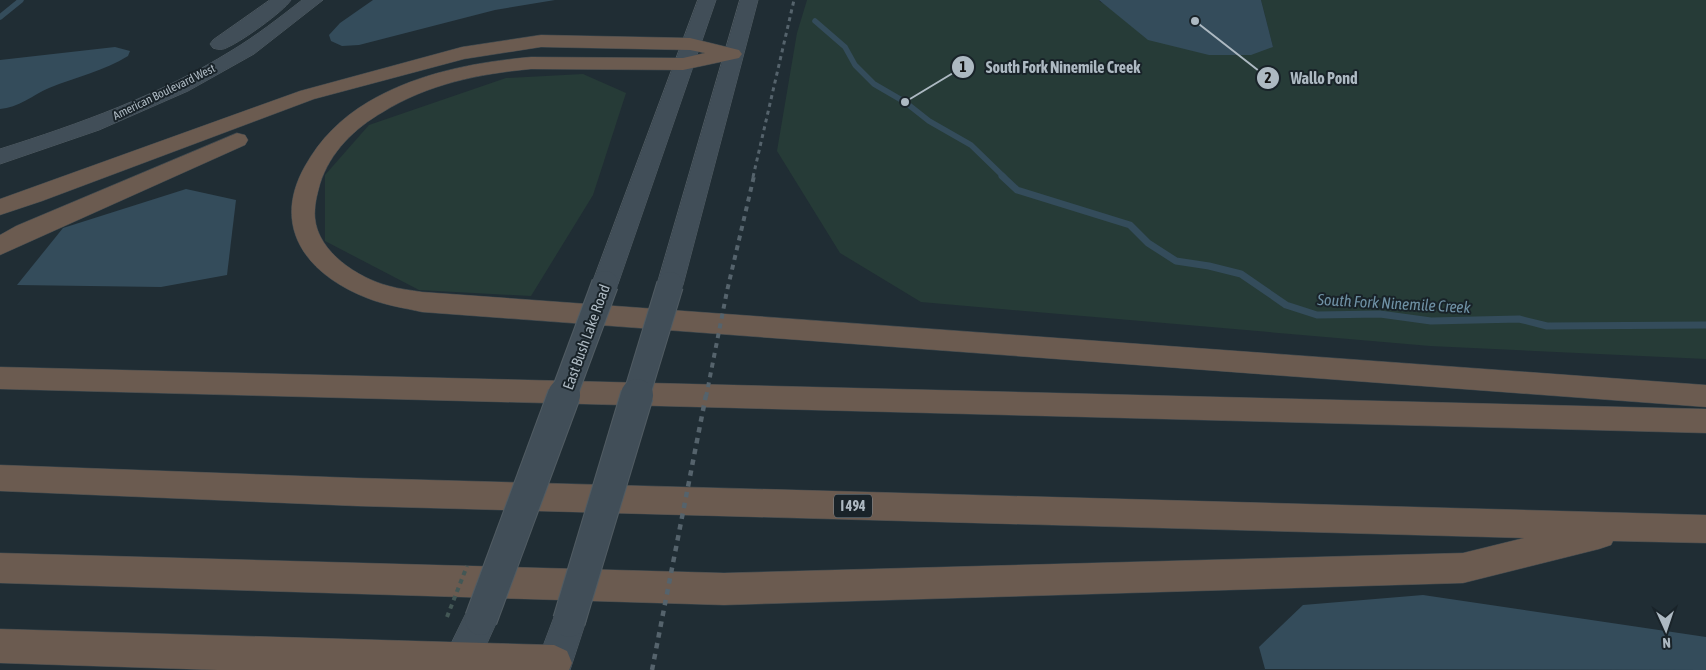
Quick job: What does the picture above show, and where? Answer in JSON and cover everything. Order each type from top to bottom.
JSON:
[{"type":"highway","points":[[0,207],[307,95],[462,53],[541,41],[686,54]]},
{"type":"highway","points":[[732,54],[686,54],[508,64],[440,79],[392,98],[356,120],[334,141],[315,168],[304,192],[301,218],[306,238],[322,259],[346,277],[378,292],[422,302],[1706,396]]},
{"type":"highway","points":[[0,246],[25,232],[208,152],[318,109],[384,75]]},
{"type":"highway","points":[[0,378],[1706,420]]},
{"type":"highway","name":"I 494","points":[[0,478],[377,492],[1706,529]]},
{"type":"highway","points":[[0,568],[420,582],[754,588],[1463,568],[1634,527]]},
{"type":"highway","points":[[0,646],[458,665],[553,667]]},
{"type":"street","name":"American Boulevard West","points":[[0,137],[52,120],[150,82],[235,35],[282,0]]},
{"type":"street","name":"American Boulevard West","points":[[0,156],[109,119],[200,77],[269,34],[314,0]]},
{"type":"street","name":"East Bush Lake Road","points":[[458,665],[481,618],[605,284],[686,54],[707,0]]},
{"type":"street","points":[[553,667],[569,621],[670,285],[732,54],[749,0]]},
{"type":"green space","points":[[807,0],[1099,0],[1100,2],[1273,47],[1261,0],[1706,0],[1706,359],[1430,346],[921,302],[840,253],[777,151],[797,33]]},
{"type":"green space","points":[[583,74],[626,93],[593,195],[531,296],[419,290],[325,241],[325,175],[369,125],[506,78]]},
{"type":"water","points":[[373,0],[555,0],[495,10],[359,45],[342,46],[331,41],[329,35],[340,23]]},
{"type":"water","points":[[1099,0],[1261,0],[1273,47],[1251,55],[1209,55],[1148,40]]},
{"type":"water","points":[[115,47],[130,51],[128,56],[100,70],[49,88],[19,104],[0,109],[0,60]]},
{"type":"water","points":[[186,189],[236,200],[227,275],[161,287],[17,285],[63,228]]},
{"type":"water","points":[[1423,595],[1706,637],[1706,670],[1265,669],[1259,647],[1303,605]]},
{"type":"waterway","points":[[0,17],[21,0]]},
{"type":"waterway","name":"South Fork Ninemile Creek","points":[[815,21],[845,47],[855,65],[874,84],[905,102],[929,121],[971,145],[1004,177]]},
{"type":"waterway","name":"South Fork Ninemile Creek","points":[[1002,176],[1017,190],[1130,225],[1148,243],[1176,261],[1209,266],[1241,274],[1286,305],[1317,315],[1380,314],[1431,321],[1519,319],[1547,326],[1706,325]]},
{"type":"railway","points":[[753,177],[794,0]]},
{"type":"railway","points":[[706,397],[727,291],[754,176]]},
{"type":"railway","points":[[652,670],[706,395]]},
{"type":"place","name":"Wallo Pond","points":[[1195,21]]},
{"type":"place","name":"South Fork Ninemile Creek","points":[[905,102]]}]
